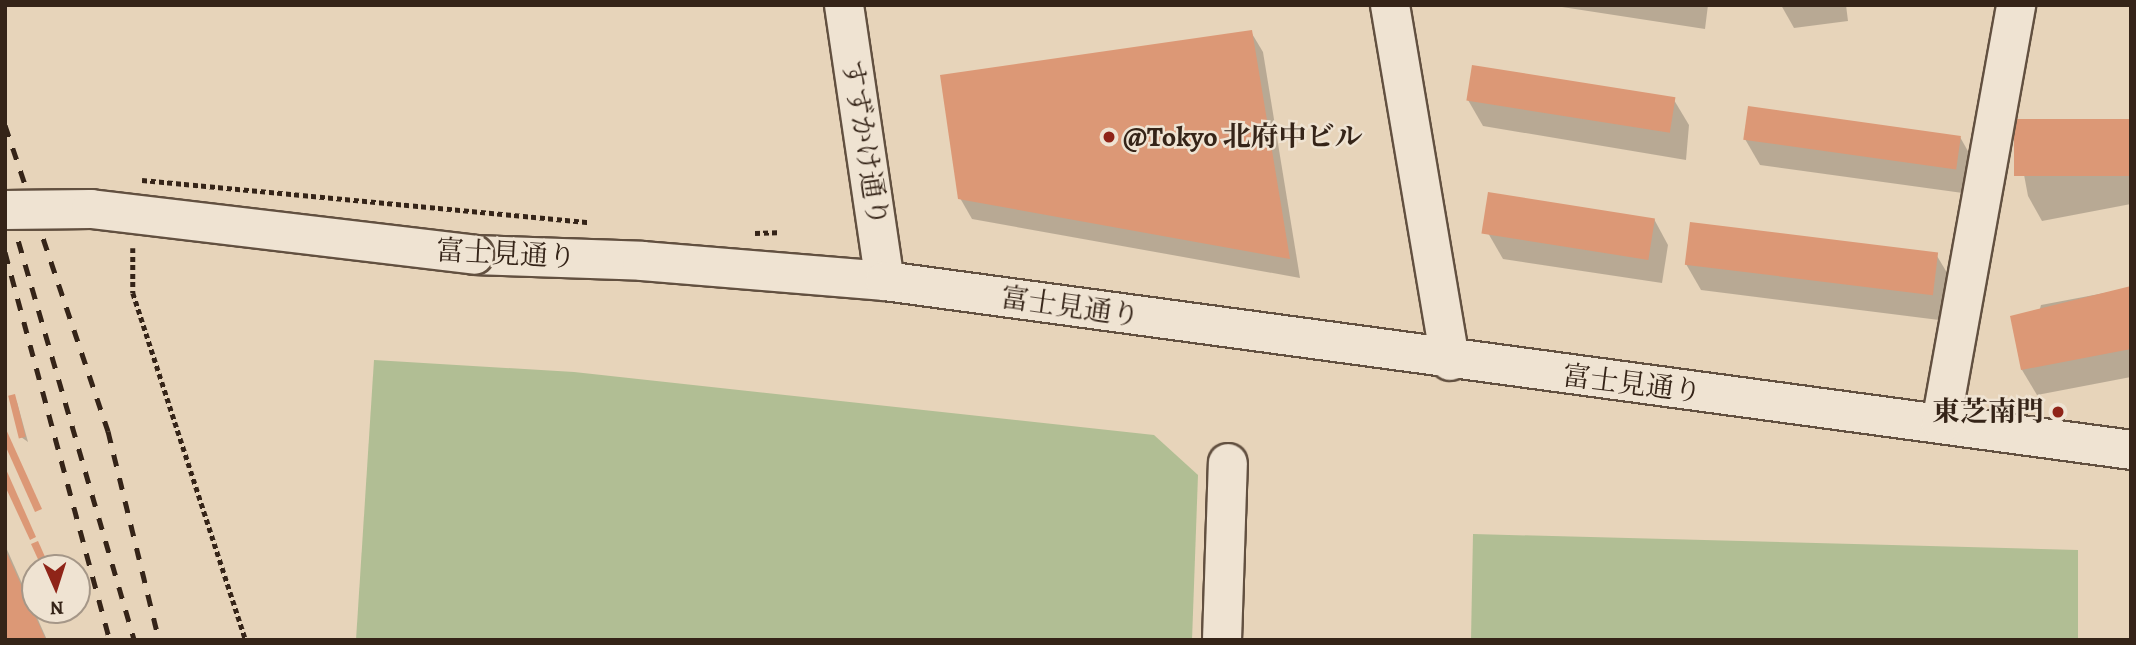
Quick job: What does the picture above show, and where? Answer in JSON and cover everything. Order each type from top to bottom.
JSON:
[{"type":"street","name":"すずかけ通り","points":[[844,5],[886,281]]},
{"type":"street","points":[[1390,5],[1450,361]]},
{"type":"street","points":[[1941,424],[2016,5]]},
{"type":"street","name":"富士見通り","points":[[5,210],[91,209],[474,255],[642,261],[886,281],[1450,361],[2131,450]]},
{"type":"street","points":[[1222,640],[1228,463]]},
{"type":"path","points":[[141,190],[142,177],[595,222]]},
{"type":"path","points":[[741,234],[778,232]]},
{"type":"path","points":[[134,241],[133,293],[246,640]]},
{"type":"green space","points":[[374,360],[574,372],[1154,435],[1198,475],[1192,640],[356,640]]},
{"type":"green space","points":[[1473,534],[2078,550],[2078,640],[1471,640]]},
{"type":"building","name":"@Tokyo 北府中ビル","points":[[1252,30],[1290,259],[958,199],[940,75]]},
{"type":"building","points":[[1472,65],[1675,97],[1670,133],[1466,101]]},
{"type":"building","points":[[1748,106],[1961,136],[1956,170],[1743,140]]},
{"type":"building","points":[[2014,119],[2131,119],[2131,176],[2014,176]]},
{"type":"building","points":[[1488,192],[1655,218],[1648,260],[1481,233]]},
{"type":"building","points":[[1690,222],[1938,252],[1933,295],[1685,265]]},
{"type":"building","points":[[2131,286],[2131,349],[2021,370],[2010,316]]},
{"type":"building","points":[[15,394],[26,437],[19,438],[8,396]]},
{"type":"building","points":[[5,427],[42,509],[35,512],[5,445]]},
{"type":"building","points":[[5,467],[36,537],[30,540],[5,486]]},
{"type":"building","points":[[38,541],[44,554],[36,554],[31,544]]},
{"type":"building","points":[[5,549],[21,585],[21,624],[39,624],[46,640],[5,640]]},
{"type":"railway","points":[[5,125],[108,431],[159,640]]},
{"type":"railway","points":[[5,195],[134,640]]},
{"type":"railway","points":[[5,252],[110,640]]},
{"type":"place","name":"@Tokyo 北府中ビル","points":[[1109,137]]},
{"type":"place","name":"東芝南門","points":[[2058,412]]}]
